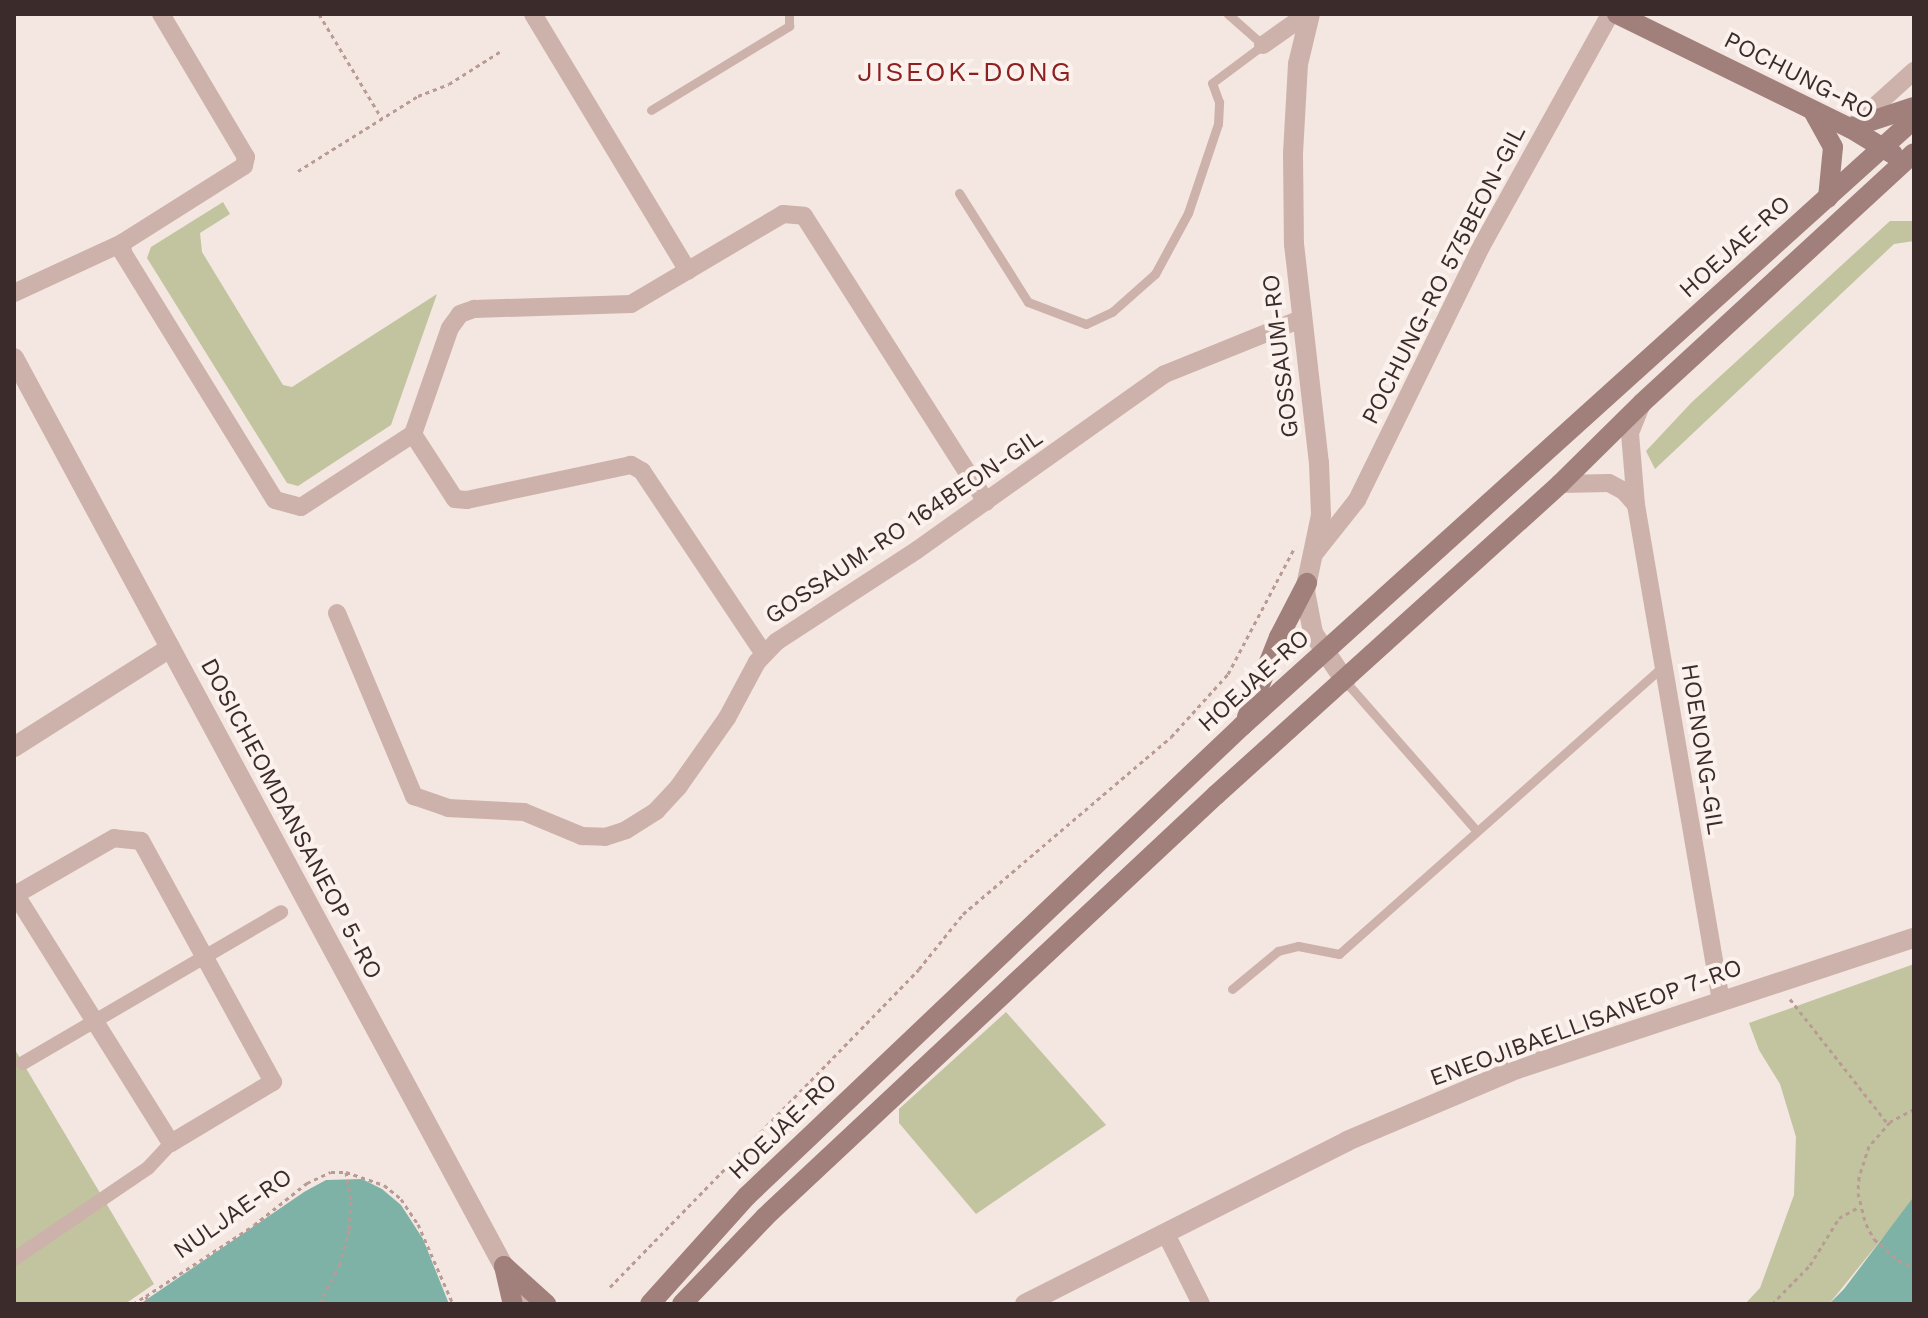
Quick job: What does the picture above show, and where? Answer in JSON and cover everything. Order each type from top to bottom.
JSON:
[{"type":"main road","name":"POCHUNG-RO","points":[[1617,14],[1850,128],[1882,148],[1911,159]]},
{"type":"main road","points":[[1850,128],[1914,107]]},
{"type":"main road","points":[[1813,111],[1833,147],[1828,198]]},
{"type":"main road","name":"HOEJAE-RO","points":[[650,1304],[747,1196],[1242,726],[1914,119]]},
{"type":"main road","points":[[682,1304],[765,1217],[1216,795],[1345,681],[1560,484],[1642,403],[1911,159]]},
{"type":"main road","points":[[1242,726],[1263,683],[1279,637],[1307,583]]},
{"type":"main road","points":[[504,1266],[513,1304]]},
{"type":"main road","points":[[504,1266],[546,1304]]},
{"type":"street","points":[[14,293],[122,243],[244,166],[246,157],[161,14]]},
{"type":"street","points":[[533,14],[688,271]]},
{"type":"street","points":[[1263,45],[1309,14]]},
{"type":"street","name":"GOSSAUM-RO","points":[[1309,14],[1298,64],[1294,112],[1294,244],[1312,393],[1321,515],[1305,591],[1313,633],[1345,681]]},
{"type":"street","name":"POCHUNG-RO 575BEON-GIL","points":[[1315,553],[1357,500],[1481,247],[1610,14]]},
{"type":"street","points":[[1850,128],[1914,71]]},
{"type":"street","points":[[122,243],[123,253],[275,500],[301,507],[413,434],[450,328],[460,314],[474,309],[631,304],[783,214],[804,216],[986,502]]},
{"type":"street","name":"GOSSAUM-RO 164BEON-GIL","points":[[337,613],[414,796],[448,808],[524,812],[582,836],[605,837],[626,830],[656,811],[698,760],[764,654],[794,629],[986,502],[1165,374],[1301,319]]},
{"type":"street","name":"DOSICHEOMDANSANEOP 5-RO","points":[[14,358],[524,1304]]},
{"type":"street","name":"HOENONG-GIL","points":[[1642,403],[1630,433],[1636,505],[1721,1001]]},
{"type":"street","points":[[413,434],[455,499],[467,500],[631,465],[642,471],[764,654]]},
{"type":"street","points":[[1560,484],[1609,483],[1624,491],[1636,505]]},
{"type":"street","points":[[14,747],[170,648]]},
{"type":"street","points":[[14,1259],[148,1168],[171,1143],[273,1082],[141,841],[114,838],[15,893],[171,1143]]},
{"type":"street","points":[[23,1063],[281,912]]},
{"type":"street","name":"ENEOJIBAELLISANEOP 7-RO","points":[[1025,1304],[1361,1135],[1517,1069],[1914,938]]},
{"type":"street","points":[[1166,1234],[1198,1303]]},
{"type":"lane","points":[[651,110],[789,26],[789,14]]},
{"type":"lane","points":[[959,193],[1028,302],[1074,323],[1096,322],[1155,274],[1169,253],[1214,144],[1219,102],[1212,83],[1263,45],[1228,14]]},
{"type":"lane","points":[[1232,989],[1278,951],[1298,946],[1339,954],[1664,665]]},
{"type":"lane","points":[[1345,681],[1476,830]]},
{"type":"path","points":[[319,14],[382,119]]},
{"type":"path","points":[[298,171],[501,51]]},
{"type":"path","points":[[610,1287],[919,969],[963,914],[1180,727],[1228,674],[1287,558],[1321,515]]},
{"type":"path","points":[[1777,984],[1888,1124]]},
{"type":"path","points":[[1914,1109],[1888,1124],[1869,1146],[1859,1177],[1860,1206],[1874,1239],[1892,1256],[1914,1268]]},
{"type":"path","name":"NULJAE-RO","points":[[133,1304],[254,1225],[307,1183],[331,1172],[346,1172]]},
{"type":"path","points":[[319,1304],[340,1264],[349,1230],[351,1201],[346,1172],[384,1185],[401,1199],[418,1224],[453,1304]]},
{"type":"path","points":[[1772,1304],[1810,1265],[1839,1218],[1860,1206]]},
{"type":"path","points":[[146,1296],[149,1304]]},
{"type":"green space","points":[[223,202],[230,214],[200,233],[202,252],[283,385],[292,387],[437,294],[391,425],[298,486],[287,483],[147,258],[151,247]]},
{"type":"green space","points":[[1890,221],[1914,221],[1914,241],[1894,244],[1655,469],[1646,451],[1692,402]]},
{"type":"green space","points":[[1914,964],[1914,1199],[1829,1304],[1745,1304],[1760,1288],[1794,1195],[1796,1137],[1780,1084],[1759,1050],[1749,1023]]},
{"type":"green space","points":[[1006,1012],[1106,1125],[976,1214],[899,1123],[899,1109]]},
{"type":"green space","points":[[14,1048],[154,1284],[125,1304],[14,1304]]},
{"type":"water","points":[[362,1179],[382,1189],[401,1205],[423,1239],[449,1304],[140,1304],[304,1192],[326,1180]]},
{"type":"water","points":[[1912,1199],[1914,1304],[1829,1304],[1844,1289]]},
{"type":"district","name":"JISEOK-DONG","points":[[965,72]]}]
